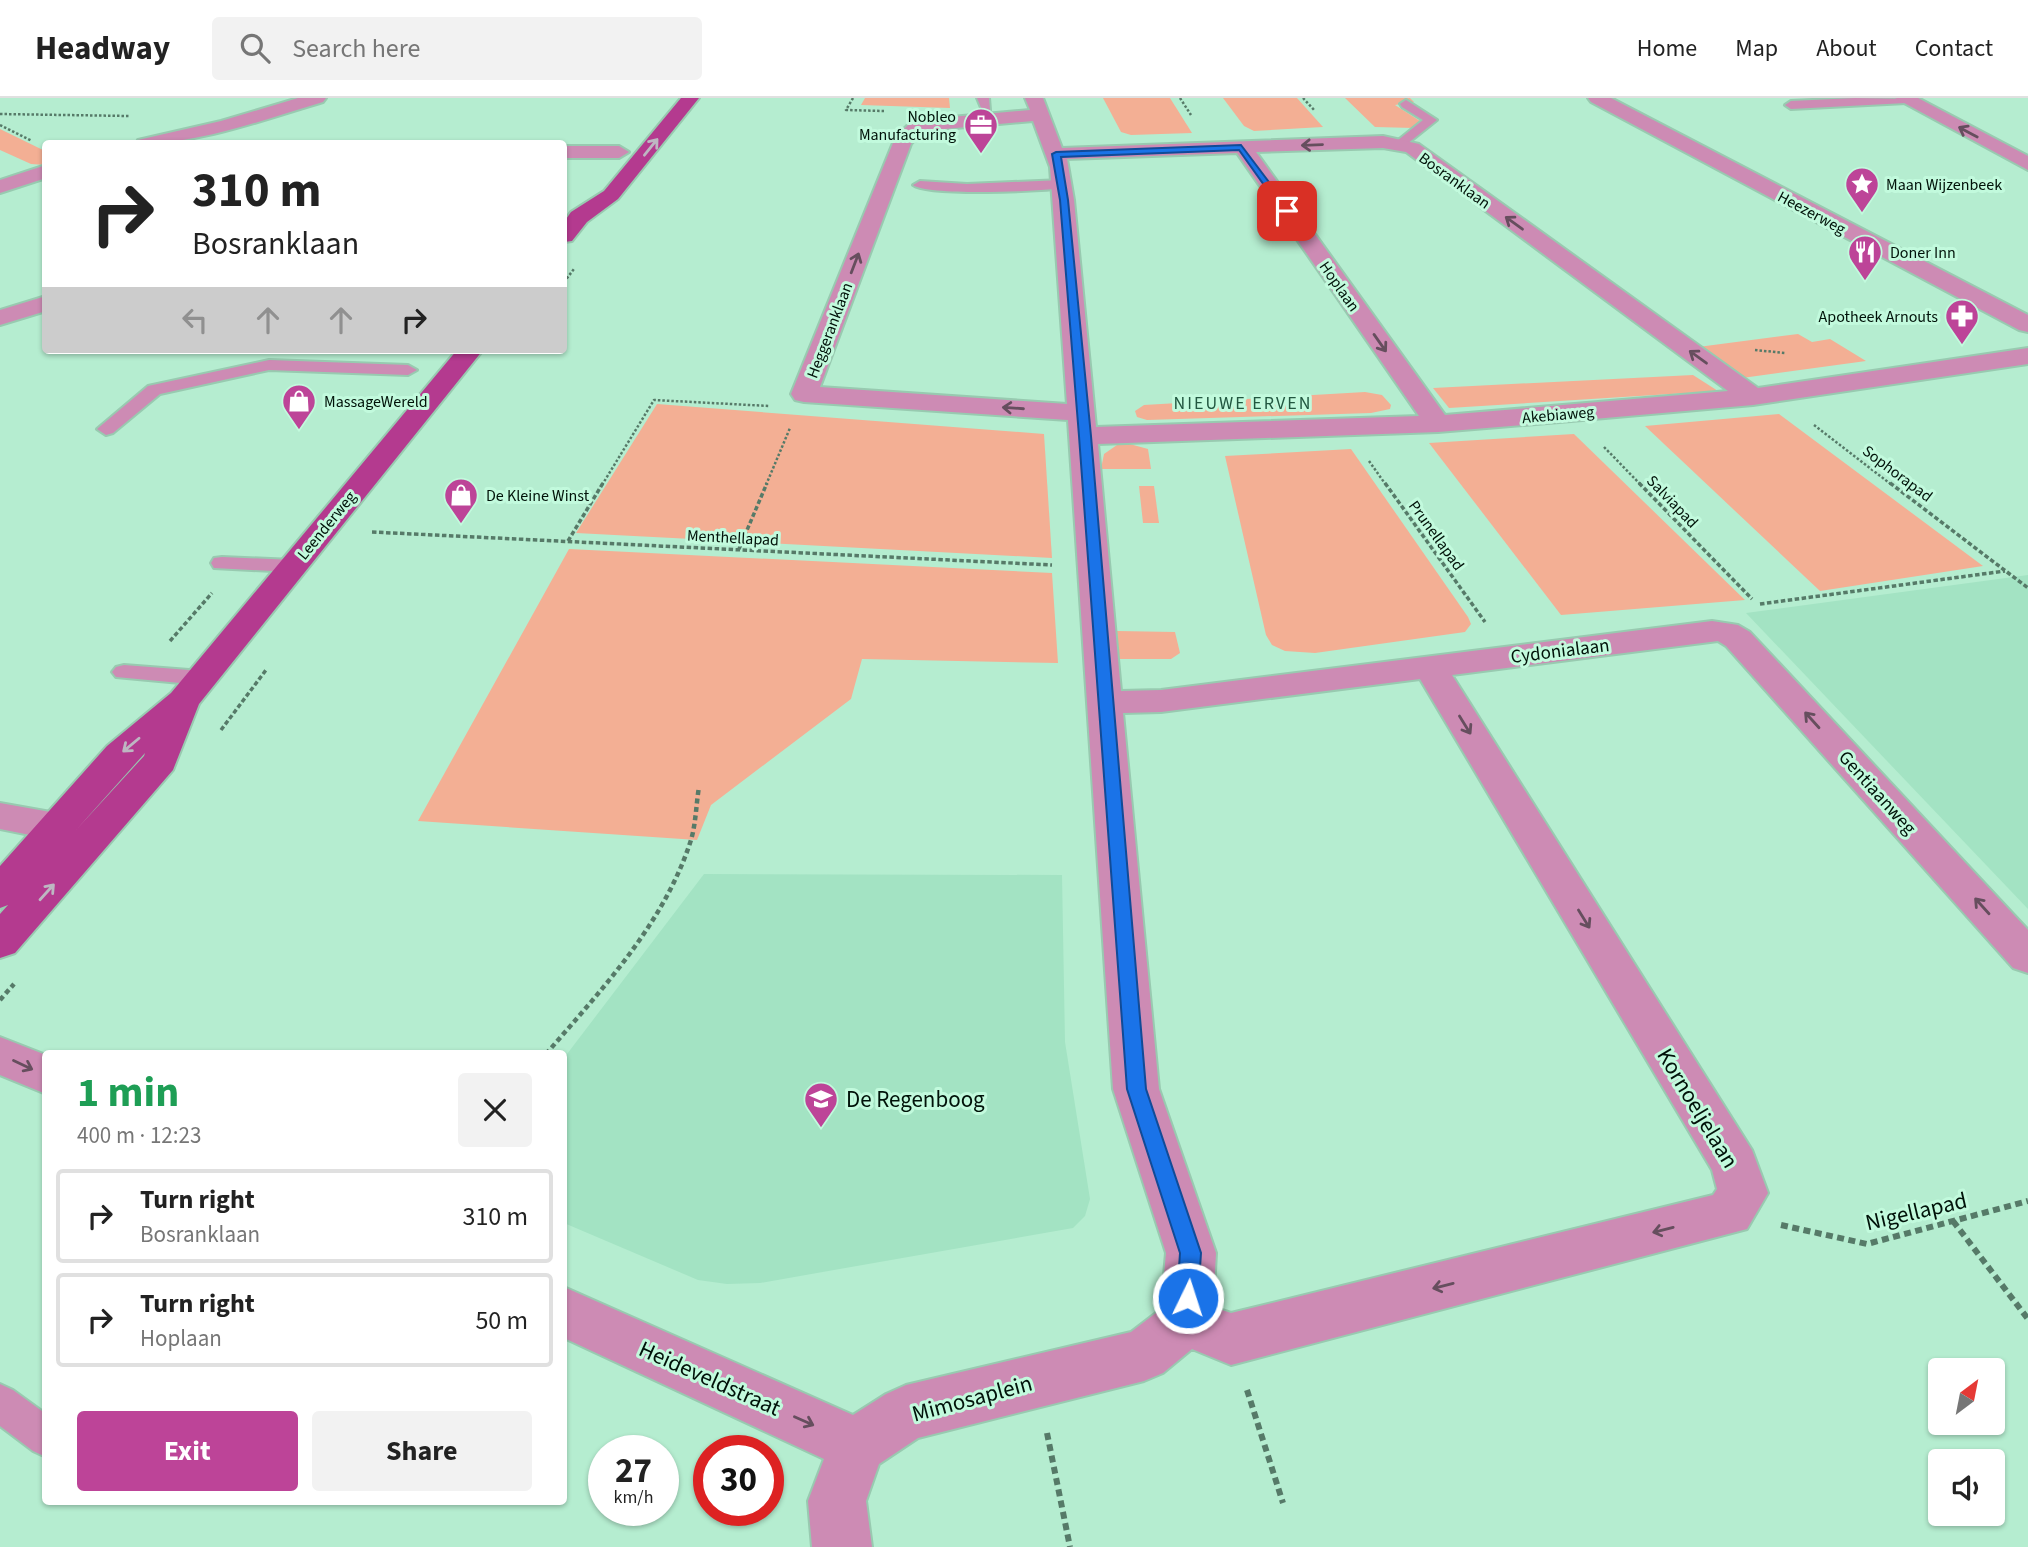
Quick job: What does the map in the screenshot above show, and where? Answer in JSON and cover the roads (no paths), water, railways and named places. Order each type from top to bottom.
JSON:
[{"type":"main road","points":[[567,232],[579,217],[611,195],[690,98]]},
{"type":"main road","points":[[579,217],[586,193],[623,147]]},
{"type":"main road","name":"Leenderweg","points":[[0,893],[120,755],[192,690],[467,354]]},
{"type":"main road","name":"Leenderweg","points":[[0,942],[160,761],[192,690]]},
{"type":"street","points":[[162,140],[226,125],[317,98]]},
{"type":"street","name":"Heezerweg","points":[[1597,98],[2028,325]]},
{"type":"street","points":[[1905,98],[2028,164]]},
{"type":"street","points":[[1037,106],[1059,169],[1095,567],[1136,1089],[1191,1253],[1209,1330]]},
{"type":"street","name":"Heggeranklaan","points":[[1037,106],[918,126],[910,131],[902,142],[801,401],[1083,424]]},
{"type":"street","points":[[226,125],[260,139]]},
{"type":"street","name":"Bosranklaan","points":[[1059,169],[1241,148],[1383,142],[1402,144],[1412,148],[1764,396]]},
{"type":"street","points":[[567,152],[623,147]]},
{"type":"street","name":"Hoplaan","points":[[1241,148],[1438,424]]},
{"type":"street","points":[[11,163],[40,172]]},
{"type":"street","points":[[0,187],[40,172]]},
{"type":"street","points":[[0,318],[42,304]]},
{"type":"street","name":"Akebiaweg","points":[[1083,424],[1345,427],[1438,424],[1764,396],[2028,356]]},
{"type":"street","name":"Cydonialaan","points":[[1105,702],[1161,701],[1712,631],[1726,632]]},
{"type":"street","name":"Gentiaanweg","points":[[1726,632],[1738,639],[2028,957]]},
{"type":"street","name":"Kornoeljelaan","points":[[1209,1330],[1729,1213],[1743,1193],[1735,1165],[1430,667]]},
{"type":"street","points":[[0,816],[16,817],[56,829],[98,834]]},
{"type":"street","points":[[0,1055],[42,1073]]},
{"type":"street","name":"Heideveldstraat","points":[[567,1313],[857,1445]]},
{"type":"street","name":"Mimosaplein","points":[[857,1445],[906,1413],[1144,1355],[1209,1330]]},
{"type":"street","points":[[842,1547],[838,1501],[857,1445]]},
{"type":"lane","points":[[1778,98],[1815,116]]},
{"type":"lane","points":[[1791,104],[1905,98]]},
{"type":"lane","points":[[1402,144],[1431,120],[1406,104]]},
{"type":"lane","points":[[920,185],[967,188],[1059,169]]},
{"type":"lane","points":[[106,429],[155,390],[269,365],[408,370]]},
{"type":"lane","points":[[222,563],[293,566]]},
{"type":"lane","points":[[124,672],[192,690]]},
{"type":"lane","points":[[0,1403],[42,1435]]},
{"type":"place","name":"Nobleo Manufacturing","points":[[981,155]]},
{"type":"place","name":"Maan Wijzenbeek","points":[[1862,214]]},
{"type":"place","name":"Doner Inn","points":[[1865,282]]},
{"type":"place","name":"Apotheek Arnouts","points":[[1962,346]]},
{"type":"place","name":"MassageWereld","points":[[299,431]]},
{"type":"place","name":"De Kleine Winst","points":[[461,525]]},
{"type":"place","name":"De Regenboog","points":[[821,1129]]},
{"type":"district","name":"NIEUWE ERVEN","points":[[1243,403]]}]
